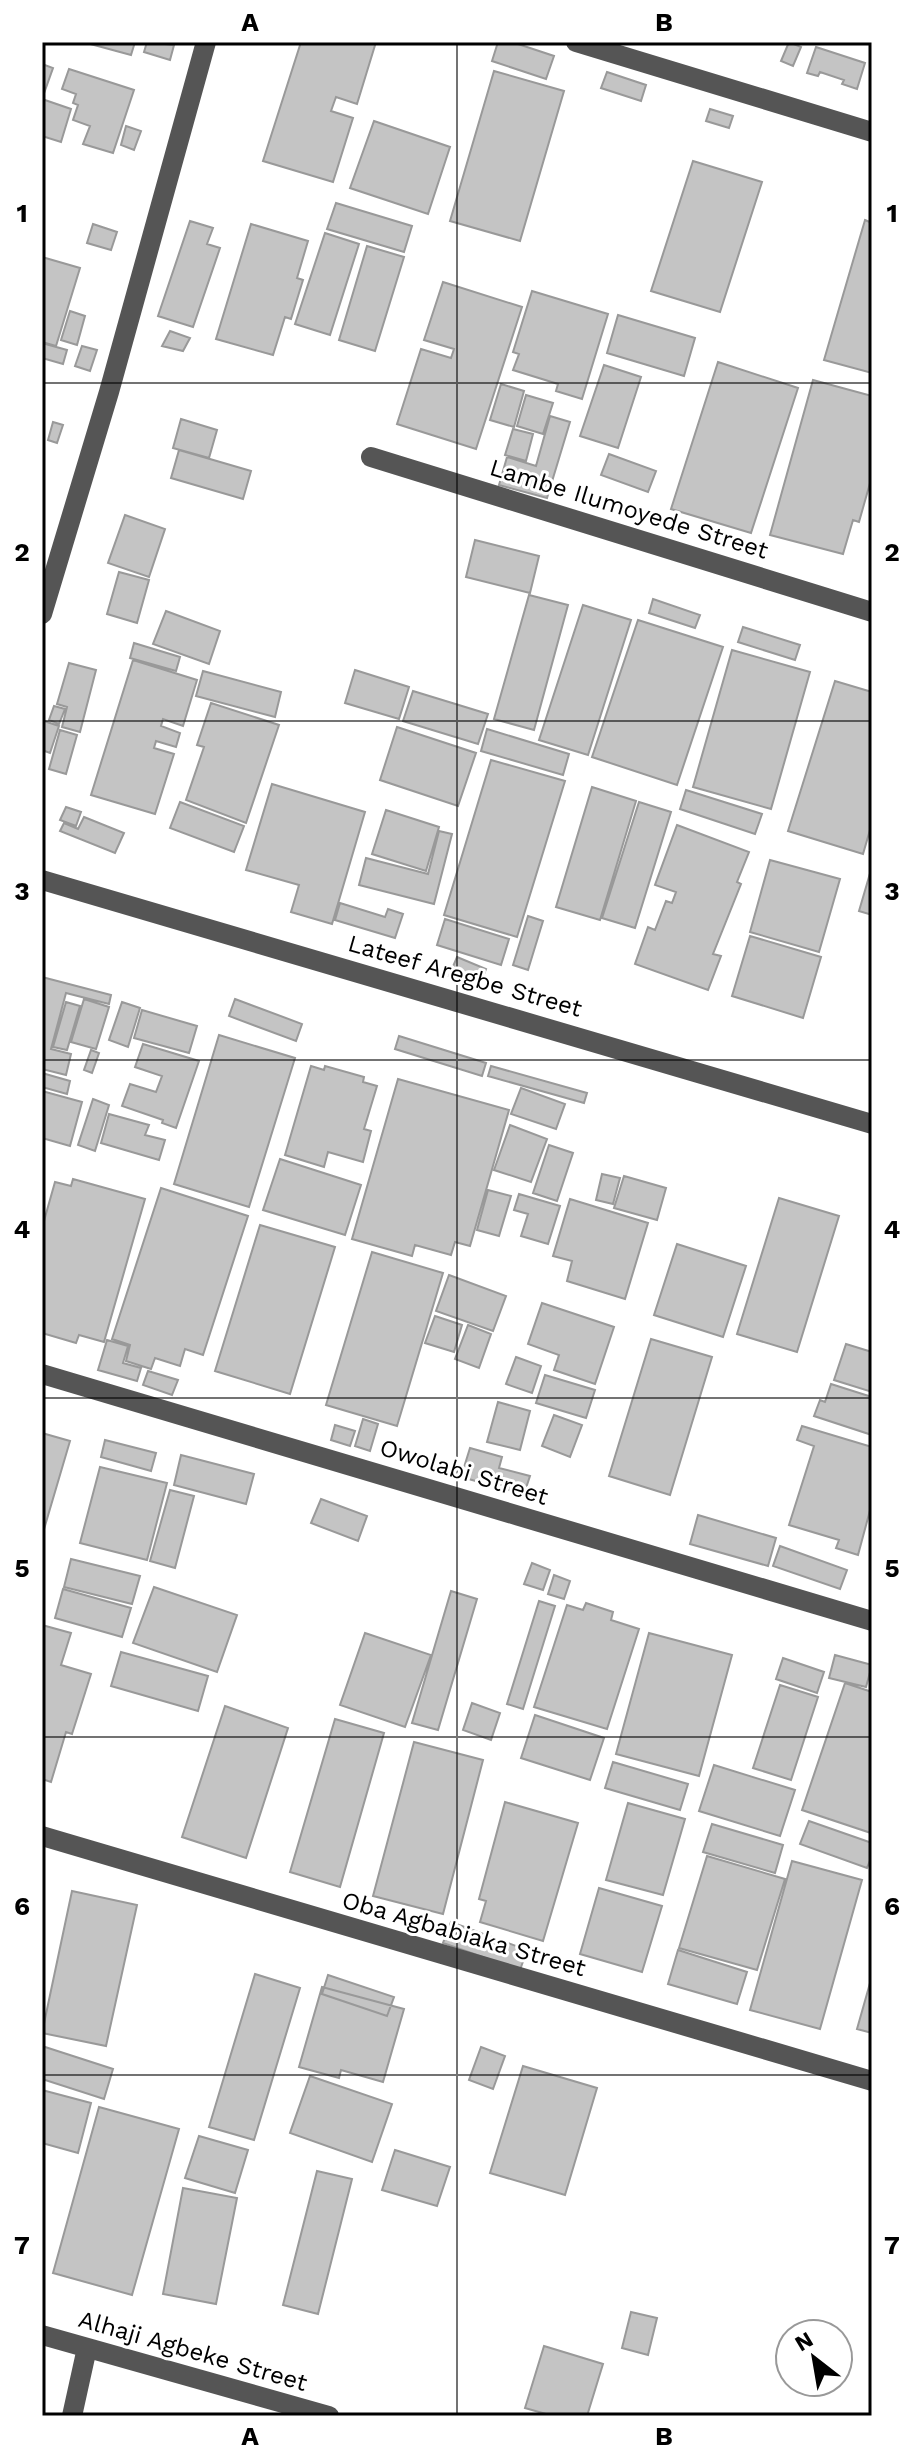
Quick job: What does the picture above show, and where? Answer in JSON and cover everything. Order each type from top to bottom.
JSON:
[{"type":"street","points":[[42,614],[109,392],[206,42]]},
{"type":"street","points":[[576,42],[872,132]]},
{"type":"street","name":"Lambe Ilumoyede Street","points":[[371,457],[872,612]]},
{"type":"street","name":"Lateef Aregbe Street","points":[[42,880],[872,1124]]},
{"type":"street","name":"Owolabi Street","points":[[42,1374],[872,1621]]},
{"type":"street","name":"Oba Agbabiaka Street","points":[[42,1836],[872,2081]]},
{"type":"street","name":"Alhaji Agbeke Street","points":[[42,2335],[329,2416]]},
{"type":"street","points":[[72,2416],[87,2348]]},
{"type":"building","points":[[83,42],[135,42],[131,55]]},
{"type":"building","points":[[147,42],[174,45],[170,60],[144,52]]},
{"type":"building","points":[[301,42],[376,42],[357,104],[336,97],[331,111],[353,118],[333,182],[263,161]]},
{"type":"building","points":[[498,42],[512,42],[554,56],[546,79],[492,61]]},
{"type":"building","points":[[789,42],[801,47],[793,66],[781,61]]},
{"type":"building","points":[[816,47],[865,63],[857,89],[842,84],[844,80],[820,72],[818,76],[807,73]]},
{"type":"building","points":[[42,64],[53,68],[42,99]]},
{"type":"building","points":[[69,69],[134,90],[113,153],[83,144],[90,126],[73,120],[78,105],[73,103],[76,94],[62,89]]},
{"type":"building","points":[[494,71],[564,91],[520,241],[450,221]]},
{"type":"building","points":[[607,72],[646,85],[641,101],[601,88]]},
{"type":"building","points":[[42,99],[71,109],[61,142],[42,136]]},
{"type":"building","points":[[710,109],[733,116],[729,128],[706,121]]},
{"type":"building","points":[[374,121],[450,147],[428,214],[350,188]]},
{"type":"building","points":[[126,126],[141,131],[134,150],[121,145]]},
{"type":"building","points":[[693,161],[762,182],[720,312],[651,291]]},
{"type":"building","points":[[336,203],[412,226],[404,252],[327,229]]},
{"type":"building","points":[[865,220],[872,223],[872,373],[824,360]]},
{"type":"building","points":[[190,221],[213,228],[207,244],[220,248],[193,327],[158,316]]},
{"type":"building","points":[[93,224],[117,232],[111,250],[87,243]]},
{"type":"building","points":[[251,224],[308,241],[297,278],[303,280],[291,319],[285,317],[273,355],[216,339]]},
{"type":"building","points":[[325,233],[359,244],[330,335],[295,324]]},
{"type":"building","points":[[367,246],[404,257],[375,351],[339,340]]},
{"type":"building","points":[[42,257],[80,268],[56,346],[42,342]]},
{"type":"building","points":[[443,282],[522,307],[476,449],[397,424],[421,349],[451,358],[454,349],[424,340]]},
{"type":"building","points":[[532,291],[608,314],[582,399],[556,391],[558,384],[513,370],[519,354],[513,352]]},
{"type":"building","points":[[70,311],[85,316],[77,345],[61,340]]},
{"type":"building","points":[[618,315],[695,338],[684,376],[607,353]]},
{"type":"building","points":[[170,331],[190,338],[183,351],[162,346]]},
{"type":"building","points":[[42,343],[67,350],[63,364],[42,358]]},
{"type":"building","points":[[82,346],[97,350],[90,371],[75,366]]},
{"type":"building","points":[[718,362],[798,388],[751,533],[671,509]]},
{"type":"building","points":[[604,365],[641,377],[618,448],[580,436]]},
{"type":"building","points":[[813,380],[872,396],[872,476],[859,522],[853,520],[843,554],[770,535]]},
{"type":"building","points":[[501,384],[524,391],[514,427],[490,420]]},
{"type":"building","points":[[526,395],[553,403],[543,434],[517,426]]},
{"type":"building","points":[[550,416],[570,422],[547,498],[499,485],[507,457],[536,466]]},
{"type":"building","points":[[181,419],[217,430],[209,458],[173,448]]},
{"type":"building","points":[[53,422],[63,425],[57,443],[48,440]]},
{"type":"building","points":[[513,429],[533,434],[526,461],[505,455]]},
{"type":"building","points":[[179,450],[251,471],[243,499],[171,478]]},
{"type":"building","points":[[609,454],[656,471],[648,492],[601,475]]},
{"type":"building","points":[[125,515],[165,529],[149,577],[108,563]]},
{"type":"building","points":[[475,540],[539,556],[530,593],[466,577]]},
{"type":"building","points":[[119,572],[149,580],[137,623],[107,614]]},
{"type":"building","points":[[529,595],[568,605],[534,730],[494,719]]},
{"type":"building","points":[[653,599],[700,615],[695,628],[649,613]]},
{"type":"building","points":[[583,605],[631,620],[588,755],[539,740]]},
{"type":"building","points":[[166,611],[220,631],[209,664],[153,644]]},
{"type":"building","points":[[638,620],[723,647],[677,785],[592,757]]},
{"type":"building","points":[[743,627],[800,645],[795,660],[738,642]]},
{"type":"building","points":[[134,643],[180,657],[176,671],[130,658]]},
{"type":"building","points":[[732,650],[810,672],[771,809],[693,787]]},
{"type":"building","points":[[133,660],[197,680],[183,726],[163,719],[161,726],[180,733],[176,747],[156,741],[154,748],[174,754],[155,814],[91,795]]},
{"type":"building","points":[[69,663],[96,670],[80,732],[62,727],[67,707],[57,704]]},
{"type":"building","points":[[355,670],[409,687],[399,719],[345,703]]},
{"type":"building","points":[[203,671],[281,692],[275,717],[196,696]]},
{"type":"building","points":[[835,681],[872,692],[872,823],[863,854],[788,831]]},
{"type":"building","points":[[413,691],[488,714],[478,744],[403,721]]},
{"type":"building","points":[[211,703],[279,725],[246,823],[186,800],[204,747],[197,745]]},
{"type":"building","points":[[54,706],[65,709],[59,724],[49,720]]},
{"type":"building","points":[[44,721],[59,726],[50,753],[42,750]]},
{"type":"building","points":[[397,727],[476,753],[458,806],[380,780]]},
{"type":"building","points":[[487,729],[569,754],[563,775],[481,751]]},
{"type":"building","points":[[60,730],[77,735],[66,774],[49,769]]},
{"type":"building","points":[[491,760],[565,781],[517,937],[444,915]]},
{"type":"building","points":[[272,784],[365,812],[332,924],[291,912],[299,885],[246,870]]},
{"type":"building","points":[[592,787],[636,801],[600,920],[556,907]]},
{"type":"building","points":[[686,790],[762,814],[755,834],[680,809]]},
{"type":"building","points":[[180,802],[244,826],[234,852],[170,828]]},
{"type":"building","points":[[639,802],[671,812],[635,928],[602,918]]},
{"type":"building","points":[[66,807],[81,812],[76,826],[60,820]]},
{"type":"building","points":[[386,810],[439,827],[426,871],[372,854]]},
{"type":"building","points":[[84,817],[124,833],[115,853],[60,831],[64,823],[78,829]]},
{"type":"building","points":[[677,825],[749,852],[737,882],[741,884],[713,954],[721,956],[708,990],[635,964],[648,927],[655,930],[666,901],[672,903],[676,892],[655,885]]},
{"type":"building","points":[[439,831],[452,834],[434,904],[359,885],[366,858],[428,874]]},
{"type":"building","points":[[770,860],[840,879],[819,952],[750,932]]},
{"type":"building","points":[[872,871],[872,915],[859,911]]},
{"type":"building","points":[[340,903],[385,917],[388,909],[403,914],[395,938],[335,920]]},
{"type":"building","points":[[528,916],[543,921],[528,970],[513,965]]},
{"type":"building","points":[[445,919],[509,939],[501,965],[437,945]]},
{"type":"building","points":[[750,936],[821,957],[803,1018],[732,996]]},
{"type":"building","points":[[457,957],[486,969],[479,987],[449,976]]},
{"type":"building","points":[[42,977],[111,995],[109,1004],[66,993],[51,1049],[71,1054],[66,1075],[42,1069]]},
{"type":"building","points":[[84,999],[109,1007],[96,1049],[71,1042]]},
{"type":"building","points":[[235,999],[302,1024],[296,1041],[229,1016]]},
{"type":"building","points":[[66,1002],[80,1006],[67,1050],[53,1047]]},
{"type":"building","points":[[122,1002],[140,1008],[128,1047],[109,1040]]},
{"type":"building","points":[[142,1010],[197,1026],[189,1053],[134,1038]]},
{"type":"building","points":[[219,1035],[295,1058],[249,1207],[174,1184]]},
{"type":"building","points":[[399,1036],[486,1063],[482,1076],[395,1049]]},
{"type":"building","points":[[143,1044],[199,1061],[176,1128],[162,1123],[163,1120],[122,1106],[130,1084],[156,1092],[162,1076],[135,1067]]},
{"type":"building","points":[[91,1050],[99,1053],[92,1073],[84,1070]]},
{"type":"building","points":[[311,1066],[324,1070],[325,1066],[364,1077],[363,1082],[377,1086],[364,1129],[371,1131],[363,1162],[328,1152],[324,1167],[285,1155]]},
{"type":"building","points":[[491,1066],[587,1093],[584,1103],[488,1076]]},
{"type":"building","points":[[42,1073],[70,1081],[67,1094],[42,1087]]},
{"type":"building","points":[[398,1079],[509,1110],[470,1246],[455,1242],[451,1255],[415,1245],[412,1256],[352,1239]]},
{"type":"building","points":[[521,1088],[565,1104],[556,1129],[511,1114]]},
{"type":"building","points":[[42,1091],[82,1102],[70,1146],[42,1138]]},
{"type":"building","points":[[93,1099],[109,1105],[95,1151],[78,1145]]},
{"type":"building","points":[[109,1114],[149,1125],[145,1135],[165,1140],[159,1160],[101,1143]]},
{"type":"building","points":[[510,1125],[547,1139],[531,1182],[494,1170]]},
{"type":"building","points":[[549,1145],[573,1153],[557,1201],[533,1193]]},
{"type":"building","points":[[280,1159],[361,1185],[345,1235],[263,1210]]},
{"type":"building","points":[[602,1174],[620,1178],[613,1204],[596,1200]]},
{"type":"building","points":[[624,1176],[666,1188],[657,1220],[614,1208]]},
{"type":"building","points":[[73,1179],[145,1199],[104,1342],[79,1335],[76,1343],[42,1333],[42,1228],[55,1182],[71,1186]]},
{"type":"building","points":[[161,1188],[248,1216],[203,1355],[185,1349],[180,1366],[155,1358],[151,1369],[126,1361],[130,1345],[112,1339]]},
{"type":"building","points":[[488,1190],[511,1196],[499,1236],[477,1230]]},
{"type":"building","points":[[519,1194],[560,1206],[548,1244],[521,1236],[528,1214],[514,1210]]},
{"type":"building","points":[[779,1198],[839,1216],[797,1352],[737,1334]]},
{"type":"building","points":[[570,1199],[648,1223],[625,1299],[567,1281],[572,1261],[553,1256]]},
{"type":"building","points":[[260,1225],[335,1247],[290,1394],[215,1371]]},
{"type":"building","points":[[677,1244],[746,1266],[723,1337],[654,1315]]},
{"type":"building","points":[[372,1252],[443,1273],[397,1426],[326,1405]]},
{"type":"building","points":[[449,1275],[506,1296],[493,1331],[436,1311]]},
{"type":"building","points":[[542,1303],[614,1327],[595,1384],[554,1370],[559,1355],[528,1344]]},
{"type":"building","points":[[435,1316],[462,1325],[454,1352],[425,1343]]},
{"type":"building","points":[[468,1325],[491,1334],[479,1368],[455,1359]]},
{"type":"building","points":[[651,1339],[712,1357],[670,1495],[609,1476]]},
{"type":"building","points":[[107,1340],[128,1346],[123,1363],[141,1368],[137,1381],[98,1370]]},
{"type":"building","points":[[846,1344],[872,1352],[872,1392],[834,1380]]},
{"type":"building","points":[[516,1357],[541,1366],[532,1393],[506,1384]]},
{"type":"building","points":[[148,1371],[178,1380],[172,1395],[143,1385]]},
{"type":"building","points":[[545,1375],[595,1390],[586,1418],[536,1403]]},
{"type":"building","points":[[831,1384],[872,1397],[872,1435],[814,1416],[820,1400],[825,1402]]},
{"type":"building","points":[[498,1402],[530,1411],[520,1450],[487,1442]]},
{"type":"building","points":[[554,1415],[582,1425],[570,1457],[542,1446]]},
{"type":"building","points":[[363,1419],[378,1424],[370,1451],[355,1446]]},
{"type":"building","points":[[335,1425],[355,1431],[350,1446],[331,1440]]},
{"type":"building","points":[[802,1426],[872,1447],[872,1503],[858,1555],[836,1548],[839,1540],[789,1525],[814,1446],[797,1440]]},
{"type":"building","points":[[42,1433],[70,1441],[42,1536]]},
{"type":"building","points":[[105,1440],[156,1453],[151,1471],[101,1457]]},
{"type":"building","points":[[470,1448],[502,1457],[499,1468],[530,1476],[524,1494],[461,1477]]},
{"type":"building","points":[[181,1455],[254,1474],[246,1504],[174,1485]]},
{"type":"building","points":[[100,1467],[167,1483],[147,1560],[80,1543]]},
{"type":"building","points":[[170,1490],[194,1496],[175,1568],[150,1561]]},
{"type":"building","points":[[321,1499],[367,1516],[358,1541],[311,1523]]},
{"type":"building","points":[[698,1515],[776,1538],[768,1566],[690,1544]]},
{"type":"building","points":[[780,1546],[847,1570],[840,1589],[773,1566]]},
{"type":"building","points":[[71,1559],[140,1576],[132,1604],[64,1587]]},
{"type":"building","points":[[532,1563],[550,1570],[543,1590],[524,1584]]},
{"type":"building","points":[[554,1575],[570,1581],[564,1599],[548,1594]]},
{"type":"building","points":[[154,1587],[237,1615],[217,1672],[133,1643]]},
{"type":"building","points":[[63,1589],[131,1608],[122,1637],[55,1618]]},
{"type":"building","points":[[451,1591],[477,1599],[438,1730],[412,1723]]},
{"type":"building","points":[[539,1601],[555,1606],[523,1709],[507,1704]]},
{"type":"building","points":[[586,1603],[613,1612],[611,1620],[639,1629],[607,1729],[534,1707],[567,1605],[583,1610]]},
{"type":"building","points":[[42,1625],[71,1633],[61,1665],[91,1674],[72,1734],[66,1732],[51,1782],[42,1779]]},
{"type":"building","points":[[365,1633],[431,1655],[405,1727],[340,1705]]},
{"type":"building","points":[[649,1633],[732,1655],[699,1776],[616,1754]]},
{"type":"building","points":[[121,1652],[208,1676],[198,1711],[111,1686]]},
{"type":"building","points":[[835,1655],[872,1665],[866,1687],[829,1678]]},
{"type":"building","points":[[783,1658],[824,1672],[817,1693],[776,1679]]},
{"type":"building","points":[[845,1683],[872,1692],[871,1833],[802,1810]]},
{"type":"building","points":[[780,1685],[818,1697],[791,1780],[753,1768]]},
{"type":"building","points":[[472,1703],[500,1713],[491,1740],[463,1730]]},
{"type":"building","points":[[225,1706],[288,1728],[246,1858],[182,1837]]},
{"type":"building","points":[[535,1715],[604,1738],[590,1780],[521,1758]]},
{"type":"building","points":[[335,1719],[384,1733],[340,1887],[290,1872]]},
{"type":"building","points":[[414,1742],[483,1760],[443,1914],[373,1896]]},
{"type":"building","points":[[613,1762],[688,1784],[680,1810],[605,1788]]},
{"type":"building","points":[[714,1765],[795,1790],[780,1836],[699,1811]]},
{"type":"building","points":[[505,1802],[578,1823],[543,1941],[480,1922],[486,1901],[479,1899]]},
{"type":"building","points":[[628,1803],[685,1819],[663,1895],[606,1880]]},
{"type":"building","points":[[809,1821],[872,1843],[872,1856],[867,1868],[800,1844]]},
{"type":"building","points":[[712,1824],[783,1845],[775,1873],[703,1852]]},
{"type":"building","points":[[707,1856],[785,1879],[757,1970],[679,1948]]},
{"type":"building","points":[[792,1861],[862,1880],[820,2029],[750,2010]]},
{"type":"building","points":[[599,1888],[662,1906],[642,1972],[580,1954]]},
{"type":"building","points":[[72,1891],[137,1905],[106,2046],[42,2033]]},
{"type":"building","points":[[451,1922],[527,1950],[520,1970],[443,1943]]},
{"type":"building","points":[[678,1950],[747,1972],[737,2004],[668,1984]]},
{"type":"building","points":[[255,1974],[300,1988],[254,2140],[209,2127]]},
{"type":"building","points":[[328,1975],[394,1997],[387,2016],[322,1994]]},
{"type":"building","points":[[872,1976],[872,2033],[857,2029]]},
{"type":"building","points":[[322,1987],[404,2009],[383,2082],[341,2070],[339,2078],[299,2067]]},
{"type":"building","points":[[42,2046],[113,2069],[104,2099],[42,2079]]},
{"type":"building","points":[[481,2047],[505,2056],[493,2089],[469,2080]]},
{"type":"building","points":[[523,2066],[597,2088],[565,2195],[490,2173]]},
{"type":"building","points":[[310,2076],[392,2104],[372,2162],[290,2133]]},
{"type":"building","points":[[42,2090],[91,2103],[78,2153],[42,2143]]},
{"type":"building","points":[[99,2107],[179,2129],[132,2295],[53,2273]]},
{"type":"building","points":[[199,2136],[248,2150],[235,2193],[185,2178]]},
{"type":"building","points":[[395,2150],[450,2167],[437,2206],[382,2190]]},
{"type":"building","points":[[317,2171],[352,2179],[318,2314],[283,2305]]},
{"type":"building","points":[[183,2188],[237,2198],[216,2304],[163,2294]]},
{"type":"building","points":[[631,2312],[657,2318],[648,2355],[622,2348]]},
{"type":"building","points":[[544,2346],[603,2364],[587,2416],[553,2416],[525,2408]]}]
